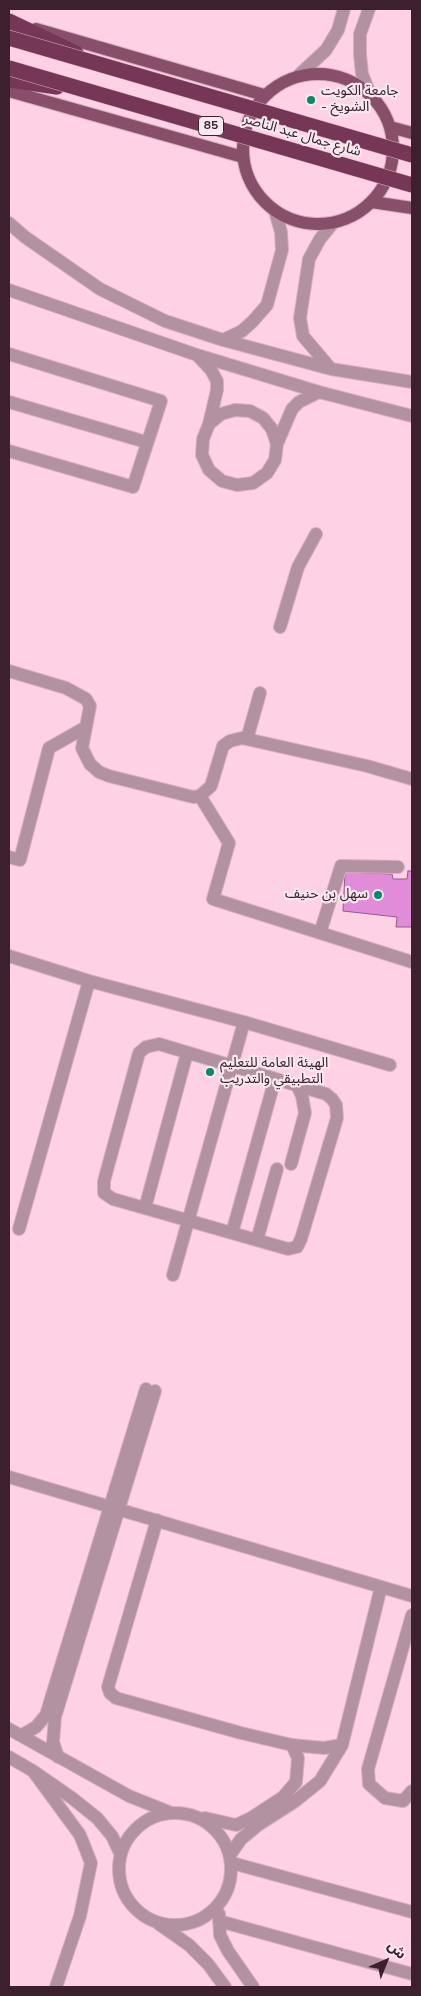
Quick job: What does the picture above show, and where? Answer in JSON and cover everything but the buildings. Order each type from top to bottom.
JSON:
[{"type":"highway","points":[[9,21],[103,65]]},
{"type":"highway","name":"شارع جمال عبد الناصر","points":[[9,38],[412,155]]},
{"type":"highway","name":"شارع جمال عبد الناصر","points":[[9,68],[412,185]]},
{"type":"highway","points":[[9,80],[99,93]]},
{"type":"main road","points":[[9,21],[264,94]]},
{"type":"main road","points":[[317,73],[336,75],[354,82],[370,94],[382,109],[390,127],[394,147],[391,167],[384,186],[372,202],[354,216],[333,223],[313,224],[293,220],[275,211],[260,197],[248,179],[242,157],[243,134],[251,113],[264,94],[298,76],[317,73]]},
{"type":"main road","points":[[9,90],[242,157]]},
{"type":"main road","points":[[390,127],[412,133]]},
{"type":"main road","points":[[372,202],[412,208]]},
{"type":"street","points":[[298,76],[326,50],[338,30],[344,9]]},
{"type":"street","points":[[369,9],[360,34],[360,54],[362,74],[370,94]]},
{"type":"street","points":[[223,340],[242,331],[267,305],[282,250],[281,232],[275,211]]},
{"type":"street","points":[[9,223],[25,237],[100,289],[165,321],[223,340],[332,369],[412,382]]},
{"type":"street","points":[[332,369],[303,336],[300,318],[310,259],[320,239],[333,223]]},
{"type":"street","points":[[9,290],[197,355],[319,392],[412,416]]},
{"type":"street","points":[[9,354],[161,401],[146,442],[133,487],[10,454]]},
{"type":"street","points":[[197,355],[211,370],[217,381],[210,424],[203,439],[202,455],[209,470],[222,480],[237,485],[253,482],[267,474],[275,460],[277,444],[292,408],[319,392]]},
{"type":"street","points":[[9,402],[146,442]]},
{"type":"street","points":[[210,424],[221,414],[235,410],[250,411],[263,418],[268,424],[272,429],[277,444]]},
{"type":"street","points":[[280,627],[298,567],[316,534]]},
{"type":"street","points":[[9,671],[66,688],[86,699],[90,706],[82,748],[90,764],[99,772],[193,797],[200,796],[210,786],[223,746],[230,741],[246,739],[367,766],[412,779]]},
{"type":"street","points":[[246,739],[260,693]]},
{"type":"street","points":[[9,857],[20,860],[50,748],[86,727]]},
{"type":"street","points":[[200,796],[229,843],[214,899],[412,962]]},
{"type":"street","points":[[320,933],[341,866],[398,867]]},
{"type":"street","points":[[9,956],[390,1065]]},
{"type":"street","points":[[19,1229],[89,980]]},
{"type":"street","points":[[174,1275],[244,1022]]},
{"type":"street","points":[[155,1044],[232,1066],[326,1094],[336,1106],[337,1118],[300,1244],[297,1247],[288,1249],[108,1197],[102,1187],[140,1053],[146,1047],[155,1044]]},
{"type":"street","points":[[145,1208],[187,1053]]},
{"type":"street","points":[[232,1233],[274,1079]]},
{"type":"street","points":[[291,1164],[305,1113],[302,1096],[297,1086]]},
{"type":"street","points":[[257,1240],[277,1169]]},
{"type":"street","points":[[58,1757],[53,1742],[55,1717],[150,1390]]},
{"type":"street","points":[[9,1477],[412,1596]]},
{"type":"street","points":[[22,1735],[36,1727],[46,1715],[116,1508]]},
{"type":"street","points":[[157,1520],[108,1687],[110,1693],[116,1698],[292,1745],[324,1748],[342,1745]]},
{"type":"street","points":[[231,1859],[241,1839],[258,1825],[294,1802],[320,1781],[342,1745],[381,1588]]},
{"type":"street","points":[[412,1615],[368,1769],[369,1784],[385,1798],[403,1801],[412,1791]]},
{"type":"street","points":[[9,1729],[129,1796],[169,1812],[191,1814],[236,1825],[251,1818],[283,1797],[296,1782],[298,1758],[292,1745]]},
{"type":"street","points":[[9,1757],[72,1798],[97,1818],[112,1836],[120,1853]]},
{"type":"street","points":[[33,1771],[80,1835],[91,1862],[80,1916],[56,1987]]},
{"type":"street","points":[[169,1812],[148,1818],[130,1833],[120,1853],[118,1875],[125,1896],[139,1913],[159,1924],[189,1945],[208,1964],[225,1987]]},
{"type":"street","points":[[159,1924],[181,1926],[202,1919],[219,1905],[230,1886],[231,1859],[225,1841],[216,1829],[205,1820],[191,1814]]},
{"type":"street","points":[[231,1859],[412,1912]]},
{"type":"street","points":[[219,1905],[220,1935],[228,1951],[253,1987]]},
{"type":"street","points":[[220,1921],[412,1974]]},
{"type":"place","name":"جامعة الكويت - الشويخ","points":[[311,100]]},
{"type":"place","name":"سهل بن حنيف","points":[[378,895]]},
{"type":"place","name":"الهيئة العامة للتعليم التطبيقي والتدريب","points":[[210,1072]]}]
